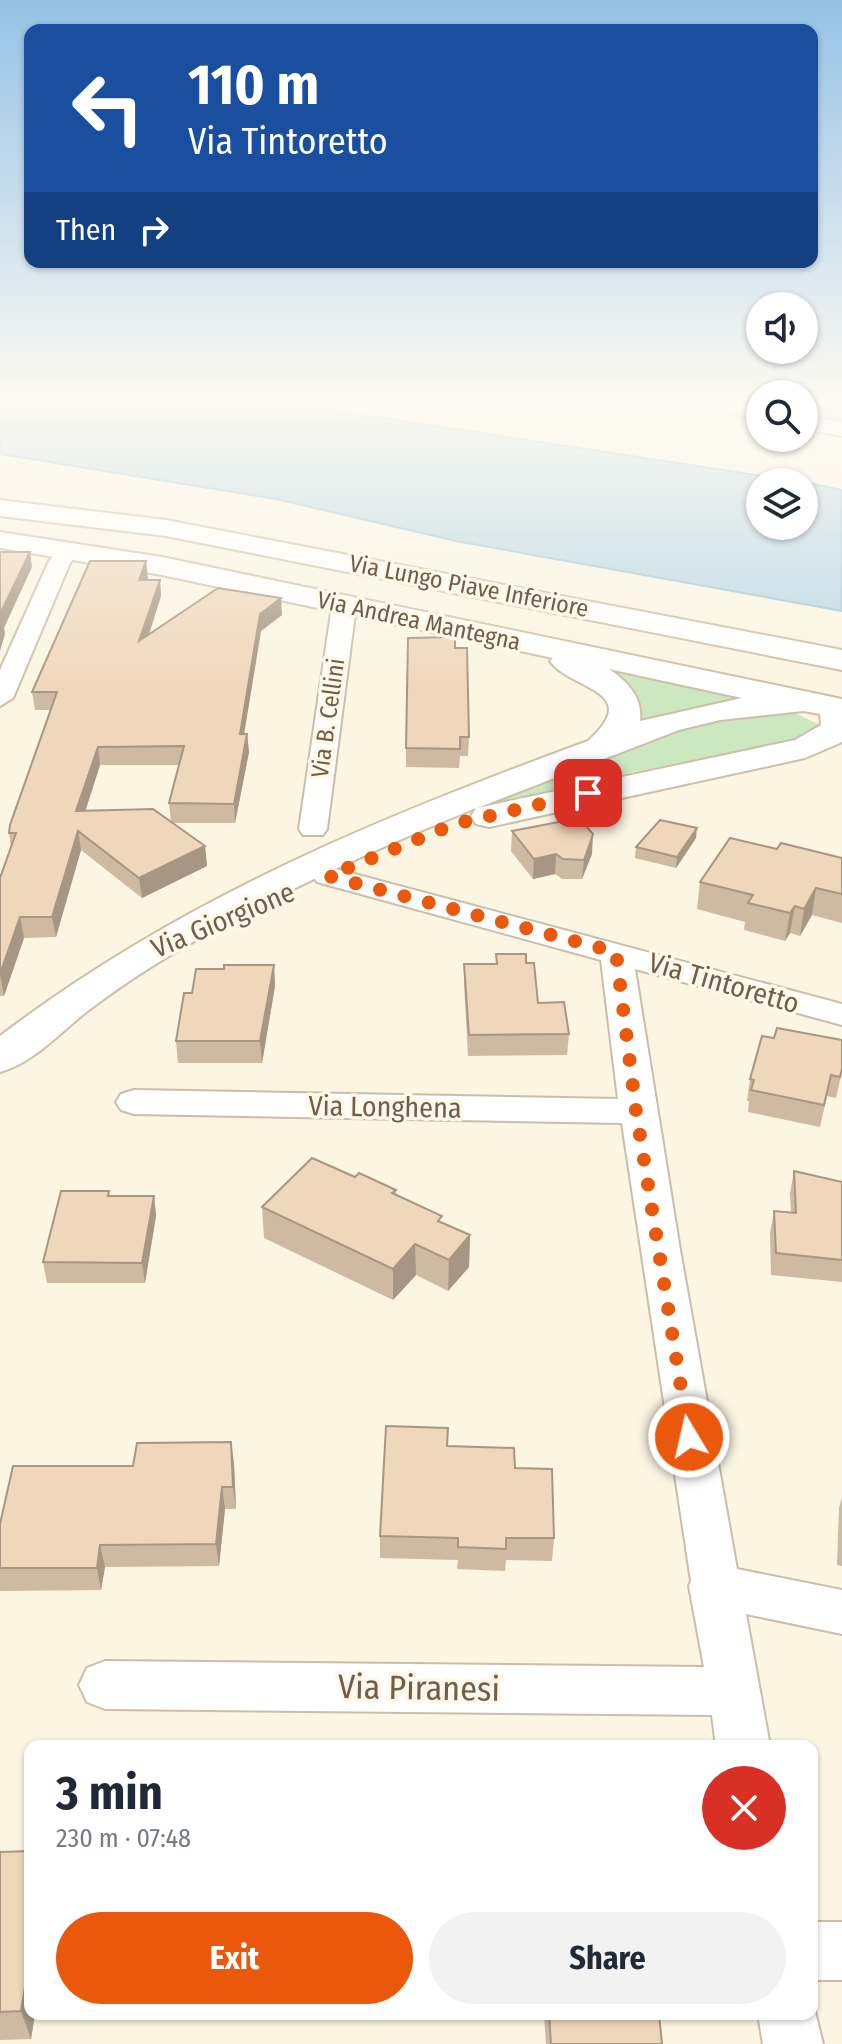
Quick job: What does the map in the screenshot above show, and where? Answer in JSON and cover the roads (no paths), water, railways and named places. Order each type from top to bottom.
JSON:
[{"type":"main road","name":"Via Lungo Piave Inferiore","points":[[0,508],[195,533],[842,660]]},
{"type":"main road","name":"Via Andrea Mantegna","points":[[0,540],[72,549],[827,706]]},
{"type":"main road","name":"Via Giorgione","points":[[499,639],[556,657],[607,682],[622,702],[625,718],[619,730],[599,749]]},
{"type":"main road","name":"Via Giorgione","points":[[0,1058],[38,1026],[132,959],[240,897],[306,865],[599,749],[667,723],[720,710],[827,706],[838,727],[826,739],[805,748],[455,824],[132,959]]},
{"type":"main road","name":"Via Giorgione","points":[[633,784],[782,767],[842,765]]},
{"type":"street","points":[[0,698],[60,561],[72,549]]},
{"type":"street","name":"Via B. Cellini","points":[[313,829],[344,606]]},
{"type":"street","name":"Via Tintoretto","points":[[328,876],[842,1015]]},
{"type":"street","points":[[616,952],[636,1111],[713,1586],[742,1740]]},
{"type":"street","name":"Via Longhena","points":[[134,1102],[636,1111]]},
{"type":"street","points":[[713,1586],[842,1612]]},
{"type":"street","name":"Via Piranesi","points":[[105,1685],[734,1691]]},
{"type":"street","points":[[818,1951],[842,1951]]},
{"type":"street","points":[[789,2020],[793,2044]]},
{"type":"water","points":[[272,498],[746,498],[746,540],[818,540],[818,498],[842,498],[842,611],[456,541]]}]
